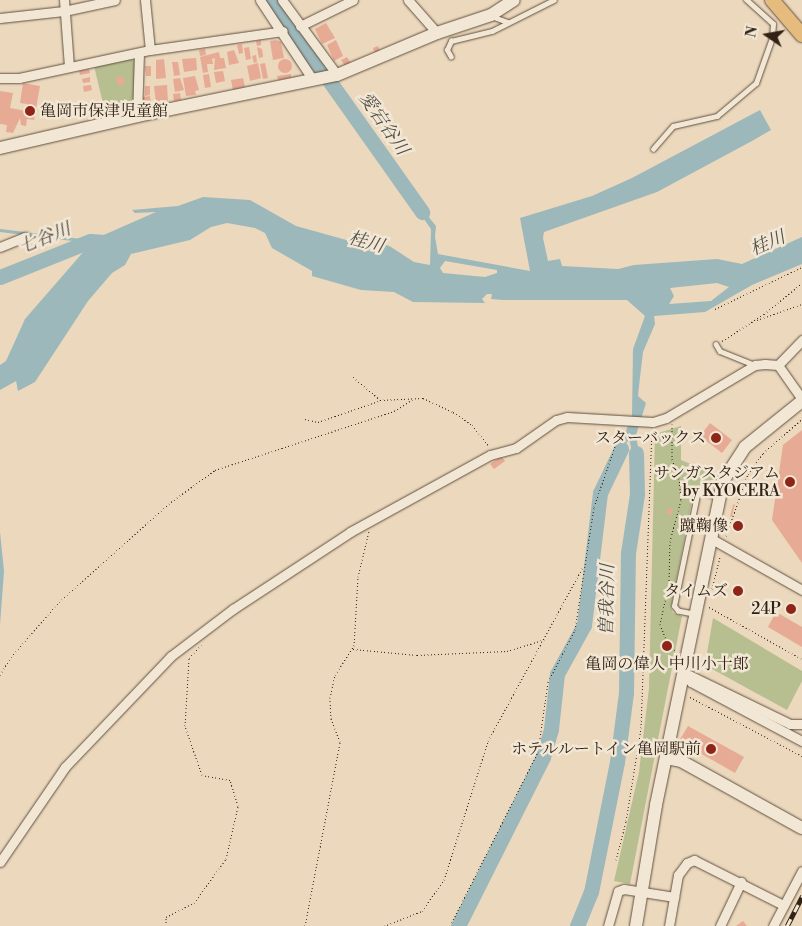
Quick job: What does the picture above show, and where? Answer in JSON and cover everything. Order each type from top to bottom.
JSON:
[{"type":"main road","points":[[772,0],[802,35]]},
{"type":"street","points":[[64,0],[69,67]]},
{"type":"street","points":[[0,18],[64,11],[114,0]]},
{"type":"street","points":[[145,0],[150,50]]},
{"type":"street","points":[[260,0],[316,79]]},
{"type":"street","points":[[282,0],[335,75]]},
{"type":"street","points":[[300,26],[353,0]]},
{"type":"street","points":[[408,0],[438,33]]},
{"type":"street","points":[[0,148],[137,116],[335,75],[438,33],[490,15],[514,0]]},
{"type":"street","points":[[0,78],[19,78],[139,54],[150,50],[283,31]]},
{"type":"street","points":[[137,116],[139,54]]},
{"type":"street","points":[[0,247],[25,237]]},
{"type":"street","points":[[0,862],[65,767],[172,656],[241,604],[350,532],[495,454],[516,448],[556,420],[567,417],[650,422],[666,418],[755,364],[778,365],[802,340]]},
{"type":"street","points":[[636,926],[683,672],[700,615],[710,538],[723,481],[745,448],[802,400],[778,365]]},
{"type":"street","points":[[710,538],[802,590]]},
{"type":"street","points":[[683,672],[790,724],[802,724]]},
{"type":"street","points":[[683,672],[691,682],[802,741]]},
{"type":"street","points":[[666,758],[681,761],[802,828]]},
{"type":"street","points":[[669,926],[681,869],[694,860],[741,882],[783,905]]},
{"type":"street","points":[[773,926],[802,871]]},
{"type":"street","points":[[720,926],[741,882]]},
{"type":"street","points":[[608,926],[618,892],[624,889],[674,897]]},
{"type":"lane","points":[[450,56],[448,50],[452,42],[492,31],[554,0]]},
{"type":"lane","points":[[653,149],[673,126],[717,116],[756,83],[772,38],[773,24],[746,0]]},
{"type":"lane","points":[[490,15],[508,22]]},
{"type":"lane","points":[[716,344],[720,351],[755,364]]},
{"type":"lane","points":[[700,615],[678,611],[674,606],[697,495],[701,492],[719,496]]},
{"type":"path","points":[[716,309],[802,267]]},
{"type":"path","points":[[716,344],[754,321],[802,283]]},
{"type":"path","points":[[754,321],[802,304]]},
{"type":"path","points":[[353,377],[380,400]]},
{"type":"path","points":[[305,419],[318,422],[380,400],[423,398],[453,412],[472,425],[495,454]]},
{"type":"path","points":[[0,675],[10,657],[59,602],[171,502],[215,470],[394,411],[413,399]]},
{"type":"path","points":[[725,539],[748,474],[763,453],[802,419]]},
{"type":"path","points":[[450,926],[538,752],[548,682],[575,630],[594,507],[625,421]]},
{"type":"path","points":[[616,860],[626,821],[641,728],[650,422]]},
{"type":"path","points":[[673,426],[672,459],[679,478],[681,500],[670,541],[668,583],[660,624],[667,642],[679,652]]},
{"type":"path","points":[[306,926],[340,742],[331,718],[330,698],[335,675],[352,649],[358,577],[371,522]]},
{"type":"path","points":[[712,590],[720,557]]},
{"type":"path","points":[[384,926],[422,911],[444,880],[488,741],[585,565]]},
{"type":"path","points":[[700,615],[707,606],[802,659]]},
{"type":"path","points":[[352,649],[417,655],[507,651],[544,640]]},
{"type":"path","points":[[166,926],[166,917],[194,904],[226,860],[238,806],[230,780],[202,775],[185,726],[189,658],[201,644]]},
{"type":"path","points":[[687,697],[699,699],[802,756]]},
{"type":"green space","points":[[130,59],[135,62],[134,107],[106,116],[94,66]]},
{"type":"green space","points":[[681,426],[681,460],[715,474],[709,491],[702,489],[693,495],[671,607],[673,613],[682,616],[630,884],[614,881],[639,772],[649,688],[655,434]]},
{"type":"green space","points":[[713,618],[802,671],[802,681],[787,710],[705,665]]},
{"type":"water","name":"桂川","points":[[760,110],[771,130],[657,192],[544,232],[543,238],[548,261],[560,259],[562,266],[618,269],[634,265],[717,259],[742,264],[802,237],[802,264],[752,285],[705,312],[654,316],[655,324],[643,352],[638,396],[646,403],[636,435],[642,472],[636,471],[629,438],[615,468],[611,468],[632,416],[633,349],[645,316],[627,300],[503,300],[491,299],[492,294],[487,294],[482,299],[485,303],[413,302],[394,292],[361,290],[312,276],[312,271],[272,248],[265,233],[255,228],[227,223],[211,227],[190,240],[131,254],[125,265],[112,273],[88,301],[35,382],[18,391],[16,381],[0,390],[0,365],[6,361],[25,319],[85,250],[45,265],[40,263],[156,212],[135,213],[132,210],[178,206],[203,197],[250,200],[296,226],[350,241],[373,239],[391,247],[414,262],[430,265],[431,229],[409,198],[410,194],[436,226],[435,237],[438,254],[530,271],[520,218],[592,196],[632,178]],"holes":[[[445,261],[497,270],[497,273],[485,277],[443,273],[440,268]],[[717,283],[729,287],[711,301],[669,304],[674,296],[670,288]]]},
{"type":"water","points":[[0,532],[4,571],[0,625]]},
{"type":"building","points":[[326,23],[335,38],[322,44],[315,29]]},
{"type":"building","points":[[261,40],[261,45],[257,46],[256,41]]},
{"type":"building","points":[[276,40],[281,42],[284,58],[273,60],[270,41]]},
{"type":"building","points":[[336,40],[343,56],[334,61],[327,45]]},
{"type":"building","points":[[242,44],[243,53],[239,54],[237,45]]},
{"type":"building","points":[[378,46],[380,51],[375,53],[373,48]]},
{"type":"building","points":[[249,47],[251,59],[246,60],[244,48]]},
{"type":"building","points":[[257,47],[262,49],[263,57],[259,58]]},
{"type":"building","points":[[205,49],[206,55],[200,56],[199,50]]},
{"type":"building","points":[[234,50],[239,63],[229,65],[227,52]]},
{"type":"building","points":[[219,52],[220,58],[224,58],[226,68],[214,70],[215,58],[212,59],[213,64],[207,64],[208,72],[203,73],[200,57]]},
{"type":"building","points":[[256,55],[257,62],[254,63],[252,56]]},
{"type":"building","points":[[347,57],[351,63],[345,66],[341,60]]},
{"type":"building","points":[[196,58],[197,70],[184,72],[182,59]]},
{"type":"building","points":[[164,59],[166,78],[156,79],[156,60]]},
{"type":"building","points":[[285,59],[290,61],[292,66],[290,71],[285,73],[280,71],[278,66],[280,61]]},
{"type":"building","points":[[172,62],[178,62],[180,75],[174,76]]},
{"type":"building","points":[[258,63],[261,78],[250,81],[247,66]]},
{"type":"building","points":[[265,63],[268,78],[263,79],[260,64]]},
{"type":"building","points":[[145,66],[151,66],[151,76],[146,76]]},
{"type":"building","points":[[89,69],[90,73],[80,75],[79,71]]},
{"type":"building","points":[[223,71],[225,81],[216,83],[214,72]]},
{"type":"building","points":[[209,74],[211,87],[205,88],[203,75]]},
{"type":"building","points":[[291,74],[291,78],[278,80],[277,76]]},
{"type":"building","points":[[123,76],[125,84],[118,86],[116,78]]},
{"type":"building","points":[[195,76],[199,90],[195,91],[196,95],[186,96],[183,78]]},
{"type":"building","points":[[90,77],[90,82],[83,83],[82,79]]},
{"type":"building","points":[[180,78],[184,90],[175,92],[173,79]]},
{"type":"building","points":[[243,78],[245,87],[233,90],[231,80]]},
{"type":"building","points":[[23,83],[40,86],[34,120],[27,119],[26,126],[21,125],[20,118],[13,133],[6,132],[7,125],[0,124],[0,91],[13,93],[10,108],[26,111],[27,104],[20,103]]},
{"type":"building","points":[[91,85],[92,90],[84,92],[83,86]]},
{"type":"building","points":[[167,85],[168,103],[156,104],[154,86]]},
{"type":"building","points":[[145,86],[150,86],[150,95],[145,96]]},
{"type":"building","points":[[180,93],[181,100],[174,101],[173,94]]},
{"type":"building","points":[[150,96],[151,104],[144,105],[143,97]]},
{"type":"building","name":"スターバックス","points":[[710,423],[732,440],[722,453],[700,436]]},
{"type":"building","name":"サンガスタジアム by KYOCERA","points":[[802,430],[802,563],[772,520],[783,445]]},
{"type":"building","points":[[501,456],[505,461],[494,469],[490,464]]},
{"type":"building","points":[[735,504],[732,516],[730,517],[733,505]]},
{"type":"building","points":[[668,508],[673,509],[671,515],[667,513]]},
{"type":"building","points":[[776,612],[802,627],[802,647],[768,627]]},
{"type":"building","name":"ホテルルートイン亀岡駅前","points":[[688,726],[744,757],[735,773],[679,741]]},
{"type":"building","points":[[743,921],[747,926],[736,926]]},
{"type":"waterway","name":"愛宕谷川","points":[[272,0],[422,212]]},
{"type":"waterway","points":[[0,230],[90,241]]},
{"type":"waterway","name":"七谷川","points":[[0,277],[90,241],[105,242]]},
{"type":"waterway","points":[[458,926],[543,757],[551,729],[557,674],[584,625],[600,493],[621,449]]},
{"type":"waterway","name":"曽我谷川","points":[[577,926],[591,892],[617,762],[626,693],[628,553],[637,494],[636,453]]},
{"type":"railway","points":[[787,926],[802,896]]},
{"type":"place","name":"亀岡市保津児童館","points":[[30,111]]},
{"type":"place","name":"スターバックス","points":[[716,438]]},
{"type":"place","name":"サンガスタジアム by KYOCERA","points":[[790,482]]},
{"type":"place","name":"蹴鞠像","points":[[738,526]]},
{"type":"place","name":"タイムズ","points":[[738,591]]},
{"type":"place","name":"24P","points":[[791,609]]},
{"type":"place","name":"亀岡の偉人 中川小十郎","points":[[667,646]]},
{"type":"place","name":"ホテルルートイン亀岡駅前","points":[[711,749]]}]
